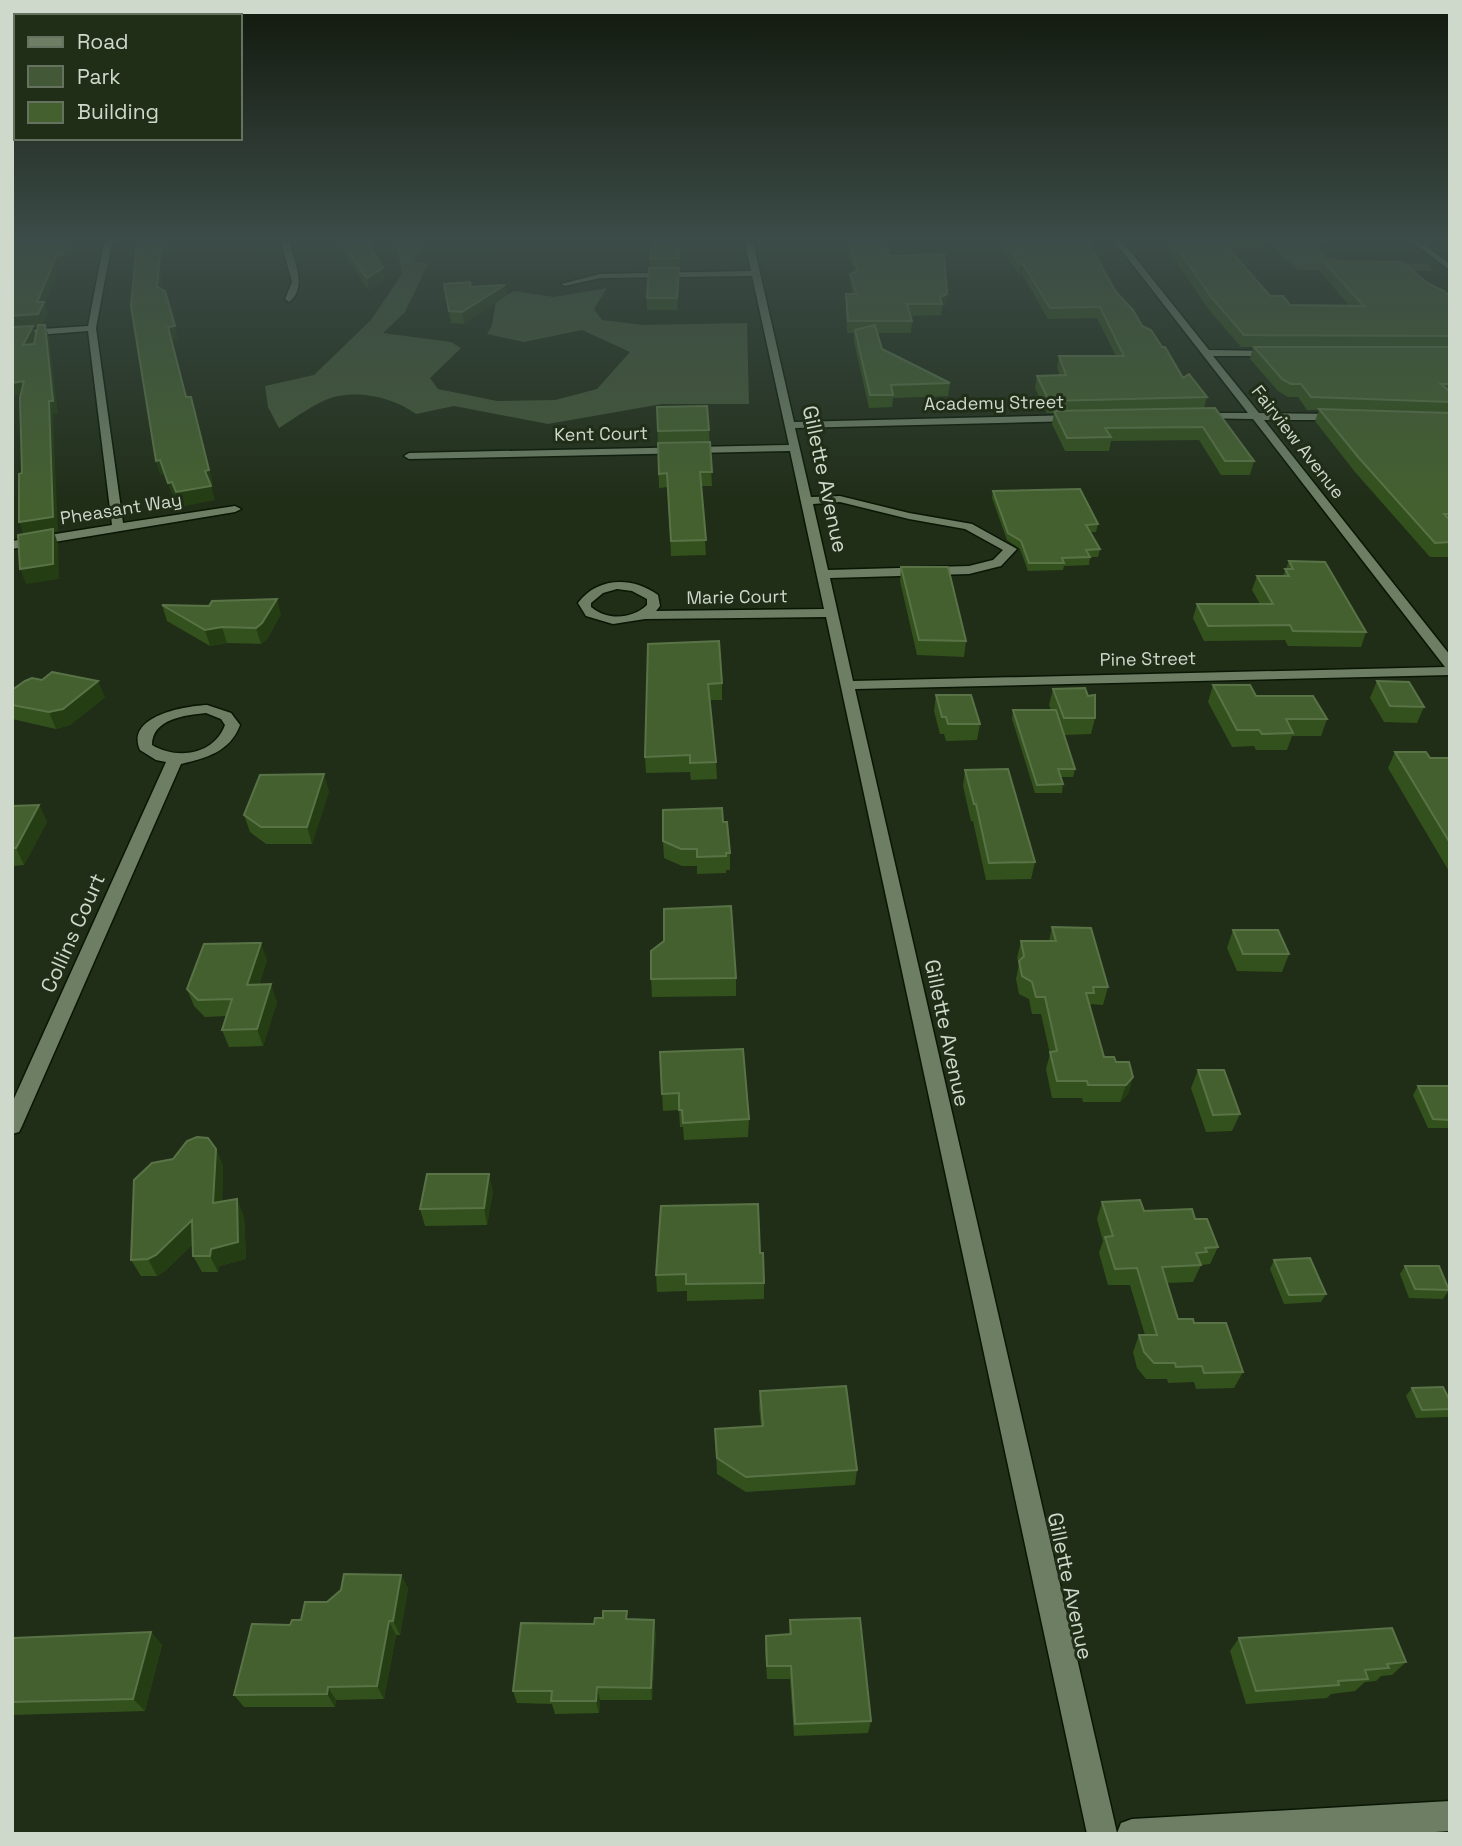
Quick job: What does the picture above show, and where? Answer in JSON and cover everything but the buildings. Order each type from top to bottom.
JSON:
[{"type":"street","points":[[12,334],[90,328]]},
{"type":"street","points":[[92,328],[118,527]]},
{"type":"street","name":"Gillette Avenue","points":[[768,328],[1102,1834]]},
{"type":"street","name":"Fairview Avenue","points":[[1187,328],[1450,664]]},
{"type":"street","points":[[1206,353],[1287,353]]},
{"type":"street","points":[[1185,416],[1254,414],[1358,417]]},
{"type":"street","name":"Academy Street","points":[[790,425],[1090,418]]},
{"type":"street","name":"Kent Court","points":[[409,456],[794,448]]},
{"type":"street","points":[[806,501],[840,499],[908,516],[968,526],[1011,549],[997,563],[969,570],[822,574]]},
{"type":"street","name":"Pheasant Way","points":[[12,545],[234,509]]},
{"type":"street","name":"Marie Court","points":[[644,615],[654,606],[653,598],[645,591],[633,587],[604,588],[589,595],[584,603],[590,614],[604,620],[628,620],[644,615],[831,613]]},
{"type":"street","name":"Pine Street","points":[[847,685],[1450,671]]},
{"type":"street","points":[[207,709],[228,716],[234,723],[234,731],[219,747],[190,758],[175,759],[151,754],[145,747],[147,732],[155,724],[178,713],[207,709]]},
{"type":"street","name":"Collins Court","points":[[12,1126],[175,759]]},
{"type":"street","points":[[1132,1834],[1450,1816]]},
{"type":"green space","points":[[363,328],[388,328],[383,333],[451,342],[461,348],[430,378],[438,389],[497,401],[555,400],[597,389],[630,352],[582,330],[524,342],[487,334],[490,328],[747,328],[749,404],[662,404],[548,424],[454,406],[416,414],[395,402],[357,394],[332,397],[279,428],[268,407],[265,386],[314,375]]}]
